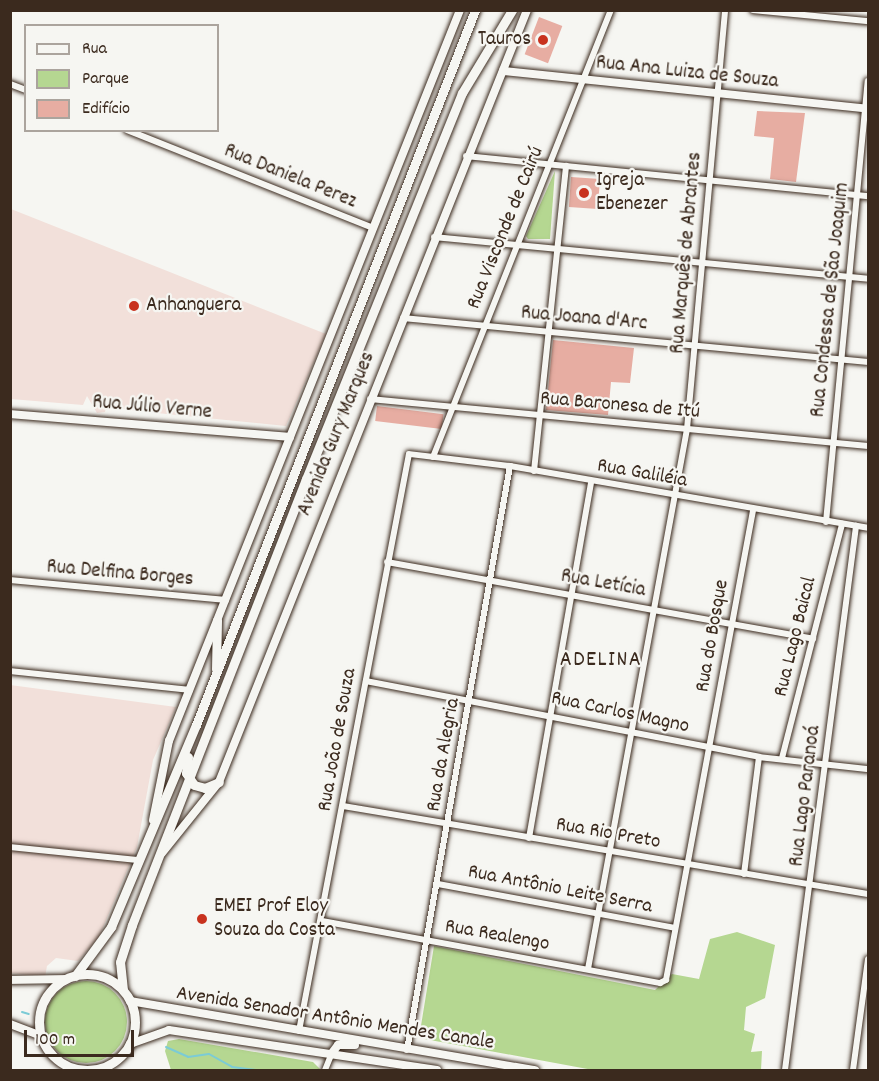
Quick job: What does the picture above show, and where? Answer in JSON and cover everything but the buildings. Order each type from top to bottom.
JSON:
[{"type":"main road","name":"Avenida Gury Marques","points":[[151,833],[165,755],[460,10]]},
{"type":"main road","name":"Avenida Gury Marques","points":[[70,977],[111,927],[151,833],[216,675],[475,10]]},
{"type":"main road","name":"Avenida Gury Marques","points":[[123,990],[120,962],[158,858],[462,93],[512,10]]},
{"type":"main road","name":"Avenida Gury Marques","points":[[158,858],[219,782],[403,318],[433,236],[527,10]]},
{"type":"main road","points":[[216,675],[217,620]]},
{"type":"main road","points":[[196,725],[185,766],[189,780],[205,788],[219,782]]},
{"type":"main road","points":[[10,980],[101,976],[123,990],[130,1001],[135,1023],[130,1044],[118,1059],[92,1070],[58,1060]]},
{"type":"main road","points":[[41,1036],[43,1003],[70,977]]},
{"type":"main road","name":"Avenida Senador Antônio Mendes Canale","points":[[130,1001],[535,1071]]},
{"type":"main road","points":[[10,1024],[41,1036],[58,1060],[59,1071]]},
{"type":"main road","name":"Avenida Senador Antônio Mendes Canale","points":[[130,1044],[169,1030],[397,1062],[437,1071]]},
{"type":"main road","points":[[332,1053],[338,1046],[368,1043]]},
{"type":"main road","points":[[397,1062],[404,1060],[407,1050]]},
{"type":"street","name":"Rua Visconde de Cairú","points":[[433,457],[611,10]]},
{"type":"street","name":"Rua Marquês de Abrantes","points":[[588,969],[671,497],[687,429],[725,10]]},
{"type":"street","points":[[753,10],[868,21]]},
{"type":"street","name":"Rua Ana Luiza de Souza","points":[[503,71],[867,109]]},
{"type":"street","name":"Rua Condessa de São Joaquim","points":[[826,522],[868,81]]},
{"type":"street","name":"Rua Daniela Perez","points":[[132,132],[373,228]]},
{"type":"street","points":[[466,156],[868,196]]},
{"type":"street","points":[[534,471],[566,166]]},
{"type":"street","points":[[433,236],[868,279]]},
{"type":"street","name":"Rua Joana d'Arc","points":[[403,318],[868,362]]},
{"type":"street","name":"Rua Baronesa de Itú","points":[[369,399],[868,446]]},
{"type":"street","name":"Rua Júlio Verne","points":[[10,414],[290,437]]},
{"type":"street","name":"Rua Galiléia","points":[[409,454],[510,466],[671,497],[868,528]]},
{"type":"street","name":"Rua João de Souza","points":[[299,1031],[322,921],[387,562],[409,454]]},
{"type":"street","name":"Rua da Alegria","points":[[407,1050],[429,940],[510,466]]},
{"type":"street","points":[[529,838],[591,482]]},
{"type":"street","name":"Rua do Bosque","points":[[666,980],[753,510]]},
{"type":"street","name":"Rua Lago Baical","points":[[782,758],[842,524]]},
{"type":"street","name":"Rua Lago Paranoá","points":[[784,1071],[827,763],[856,526]]},
{"type":"street","name":"Rua Letícia","points":[[387,562],[813,639]]},
{"type":"street","name":"Rua Delfina Borges","points":[[10,580],[225,600]]},
{"type":"street","points":[[10,672],[190,690]]},
{"type":"street","name":"Rua Carlos Magno","points":[[366,681],[551,715],[629,734],[759,757],[868,769]]},
{"type":"street","points":[[744,874],[759,757]]},
{"type":"street","name":"Rua Rio Preto","points":[[343,806],[868,894]]},
{"type":"street","points":[[10,847],[139,860]]},
{"type":"street","name":"Rua Antônio Leite Serra","points":[[438,884],[675,928]]},
{"type":"street","name":"Rua Realengo","points":[[322,921],[588,969],[666,980]]},
{"type":"street","points":[[853,1071],[868,959]]},
{"type":"street","points":[[325,1071],[332,1053]]},
{"type":"shaded area","name":"Anhanguera","points":[[11,209],[326,334],[286,426],[127,410],[107,403],[105,412],[97,413],[87,396],[83,405],[11,399]]},
{"type":"shaded area","points":[[10,685],[176,707],[153,760],[137,847],[99,937],[78,961],[56,958],[47,966],[45,977],[11,973]]},
{"type":"green space","points":[[555,171],[550,239],[528,239],[526,236]]},
{"type":"green space","points":[[737,932],[775,945],[765,998],[746,1007],[744,1030],[755,1034],[751,1052],[762,1051],[761,1070],[593,1070],[419,1038],[434,946],[655,990],[672,974],[699,979],[710,939]]},
{"type":"green space","points":[[78,981],[94,981],[109,988],[120,999],[127,1014],[124,1038],[115,1051],[94,1063],[78,1063],[63,1056],[52,1045],[45,1030],[45,1014],[52,999],[63,988]]},
{"type":"green space","points":[[179,1039],[313,1062],[321,1070],[171,1070],[165,1051],[168,1041]]},
{"type":"waterway","points":[[22,1012],[29,1014]]},
{"type":"waterway","points":[[166,1047],[188,1057],[209,1054],[232,1067],[256,1070]]},
{"type":"place","name":"Tauros","points":[[543,40]]},
{"type":"place","name":"Igreja Ebenezer","points":[[584,193]]},
{"type":"place","name":"Anhanguera","points":[[134,306]]},
{"type":"place","name":"EMEI Prof Eloy Souza da Costa","points":[[202,919]]},
{"type":"district","name":"ADELINA","points":[[601,661]]}]
